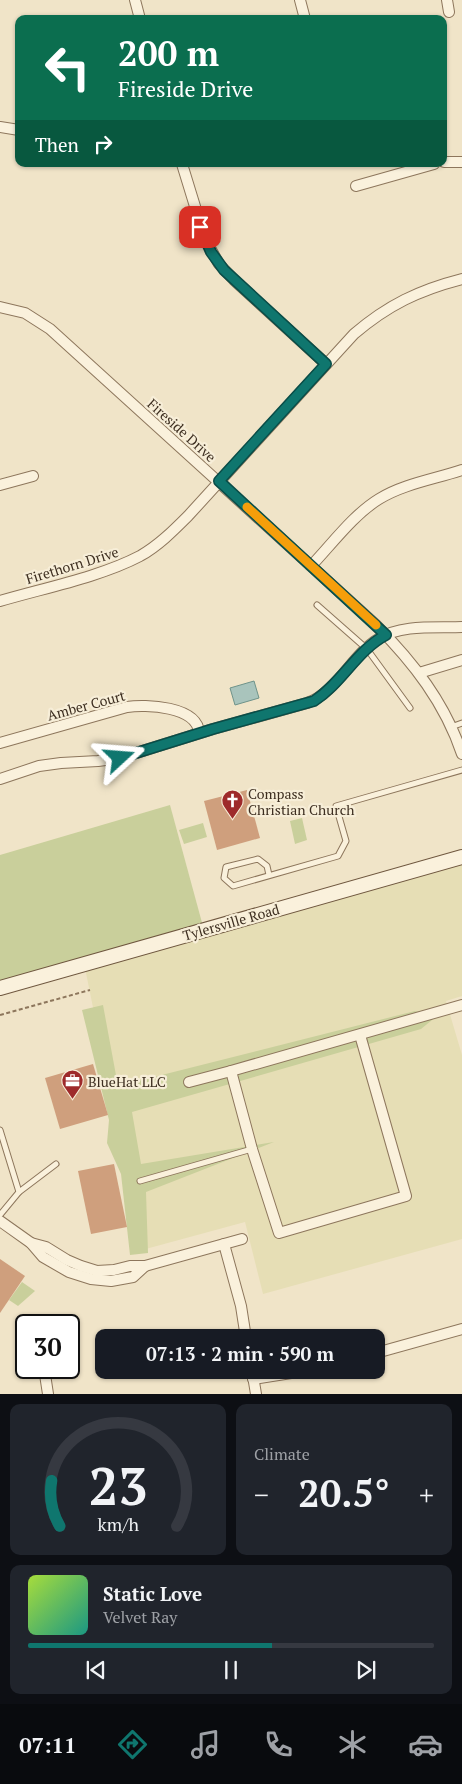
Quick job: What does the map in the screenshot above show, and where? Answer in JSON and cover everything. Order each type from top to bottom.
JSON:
[{"type":"main road","name":"Tylersville Road","points":[[0,988],[462,857]]},
{"type":"street","points":[[135,0],[139,15]]},
{"type":"street","points":[[300,0],[304,15]]},
{"type":"street","points":[[447,0],[449,12]]},
{"type":"street","points":[[0,127],[15,129]]},
{"type":"street","points":[[447,162],[462,162]]},
{"type":"street","points":[[183,167],[205,239],[219,264],[326,364]]},
{"type":"street","points":[[356,186],[423,167]]},
{"type":"street","name":"Firethorn Drive","points":[[0,601],[100,572],[142,555],[172,532],[354,334],[390,307],[409,296],[462,279]]},
{"type":"street","name":"Fireside Drive","points":[[0,307],[25,313],[50,329],[386,635],[429,686],[451,727],[462,754]]},
{"type":"street","points":[[311,566],[366,508],[378,500],[406,487],[462,470]]},
{"type":"street","points":[[0,485],[33,476]]},
{"type":"street","points":[[0,779],[38,766],[120,758],[199,733],[314,701],[326,692],[367,648],[386,635],[412,629],[462,627]]},
{"type":"street","points":[[419,672],[462,660]]},
{"type":"street","name":"Amber Court","points":[[0,743],[127,707],[142,705],[178,711],[192,720],[199,729],[199,733]]},
{"type":"street","points":[[189,1082],[462,1005]]},
{"type":"street","points":[[231,1071],[252,1149],[279,1233],[406,1196],[360,1035]]},
{"type":"street","points":[[0,1221],[31,1243],[43,1256],[69,1272],[91,1279],[111,1281],[133,1277],[145,1266],[242,1239]]},
{"type":"street","points":[[224,1244],[244,1329]]},
{"type":"street","points":[[385,1350],[462,1329]]},
{"type":"street","points":[[46,1379],[48,1394]]},
{"type":"street","points":[[254,1379],[256,1394]]},
{"type":"lane","points":[[317,605],[367,648],[410,708]]},
{"type":"lane","points":[[451,727],[462,724]]},
{"type":"lane","points":[[269,876],[267,866],[258,859],[226,867],[224,878],[233,886],[269,876],[338,856],[346,841],[336,806],[462,770]]},
{"type":"lane","points":[[0,1130],[19,1192]]},
{"type":"lane","points":[[140,1181],[252,1149]]},
{"type":"lane","points":[[0,1215],[19,1192],[56,1164]]},
{"type":"path","points":[[0,1015],[90,990]]},
{"type":"shaded area","points":[[462,857],[462,996],[446,1001],[462,1055],[462,1239],[263,1294],[245,1222],[142,1250],[84,963]]},
{"type":"green space","points":[[170,805],[204,930],[0,988],[0,855]]},
{"type":"green space","points":[[302,818],[307,840],[295,844],[290,821]]},
{"type":"green space","points":[[203,823],[207,837],[184,844],[179,830]]},
{"type":"green space","points":[[103,1005],[118,1086],[415,1011],[437,1016],[421,1029],[132,1112],[141,1164],[274,1142],[146,1192],[148,1253],[130,1255],[121,1174],[107,1143],[109,1120],[82,1010]]},
{"type":"green space","points":[[22,1282],[35,1291],[18,1306],[9,1300]]},
{"type":"water","points":[[254,681],[259,698],[235,705],[230,688]]},
{"type":"building","name":"Compass Christian Church","points":[[247,790],[260,838],[217,850],[204,801]]},
{"type":"building","points":[[93,1064],[108,1115],[60,1129],[45,1078]]},
{"type":"building","points":[[114,1164],[127,1227],[91,1234],[78,1171]]},
{"type":"building","points":[[0,1259],[25,1276],[0,1313]]},
{"type":"slow traffic","points":[[247,507],[376,625]]},
{"type":"place","name":"Compass Christian Church","points":[[232,820]]},
{"type":"place","name":"BlueHat LLC","points":[[72,1100]]},
{"type":"route","points":[[120,758],[148,748],[314,701],[326,692],[367,648],[386,635],[219,481],[326,364],[224,270],[211,252],[200,227]]}]
